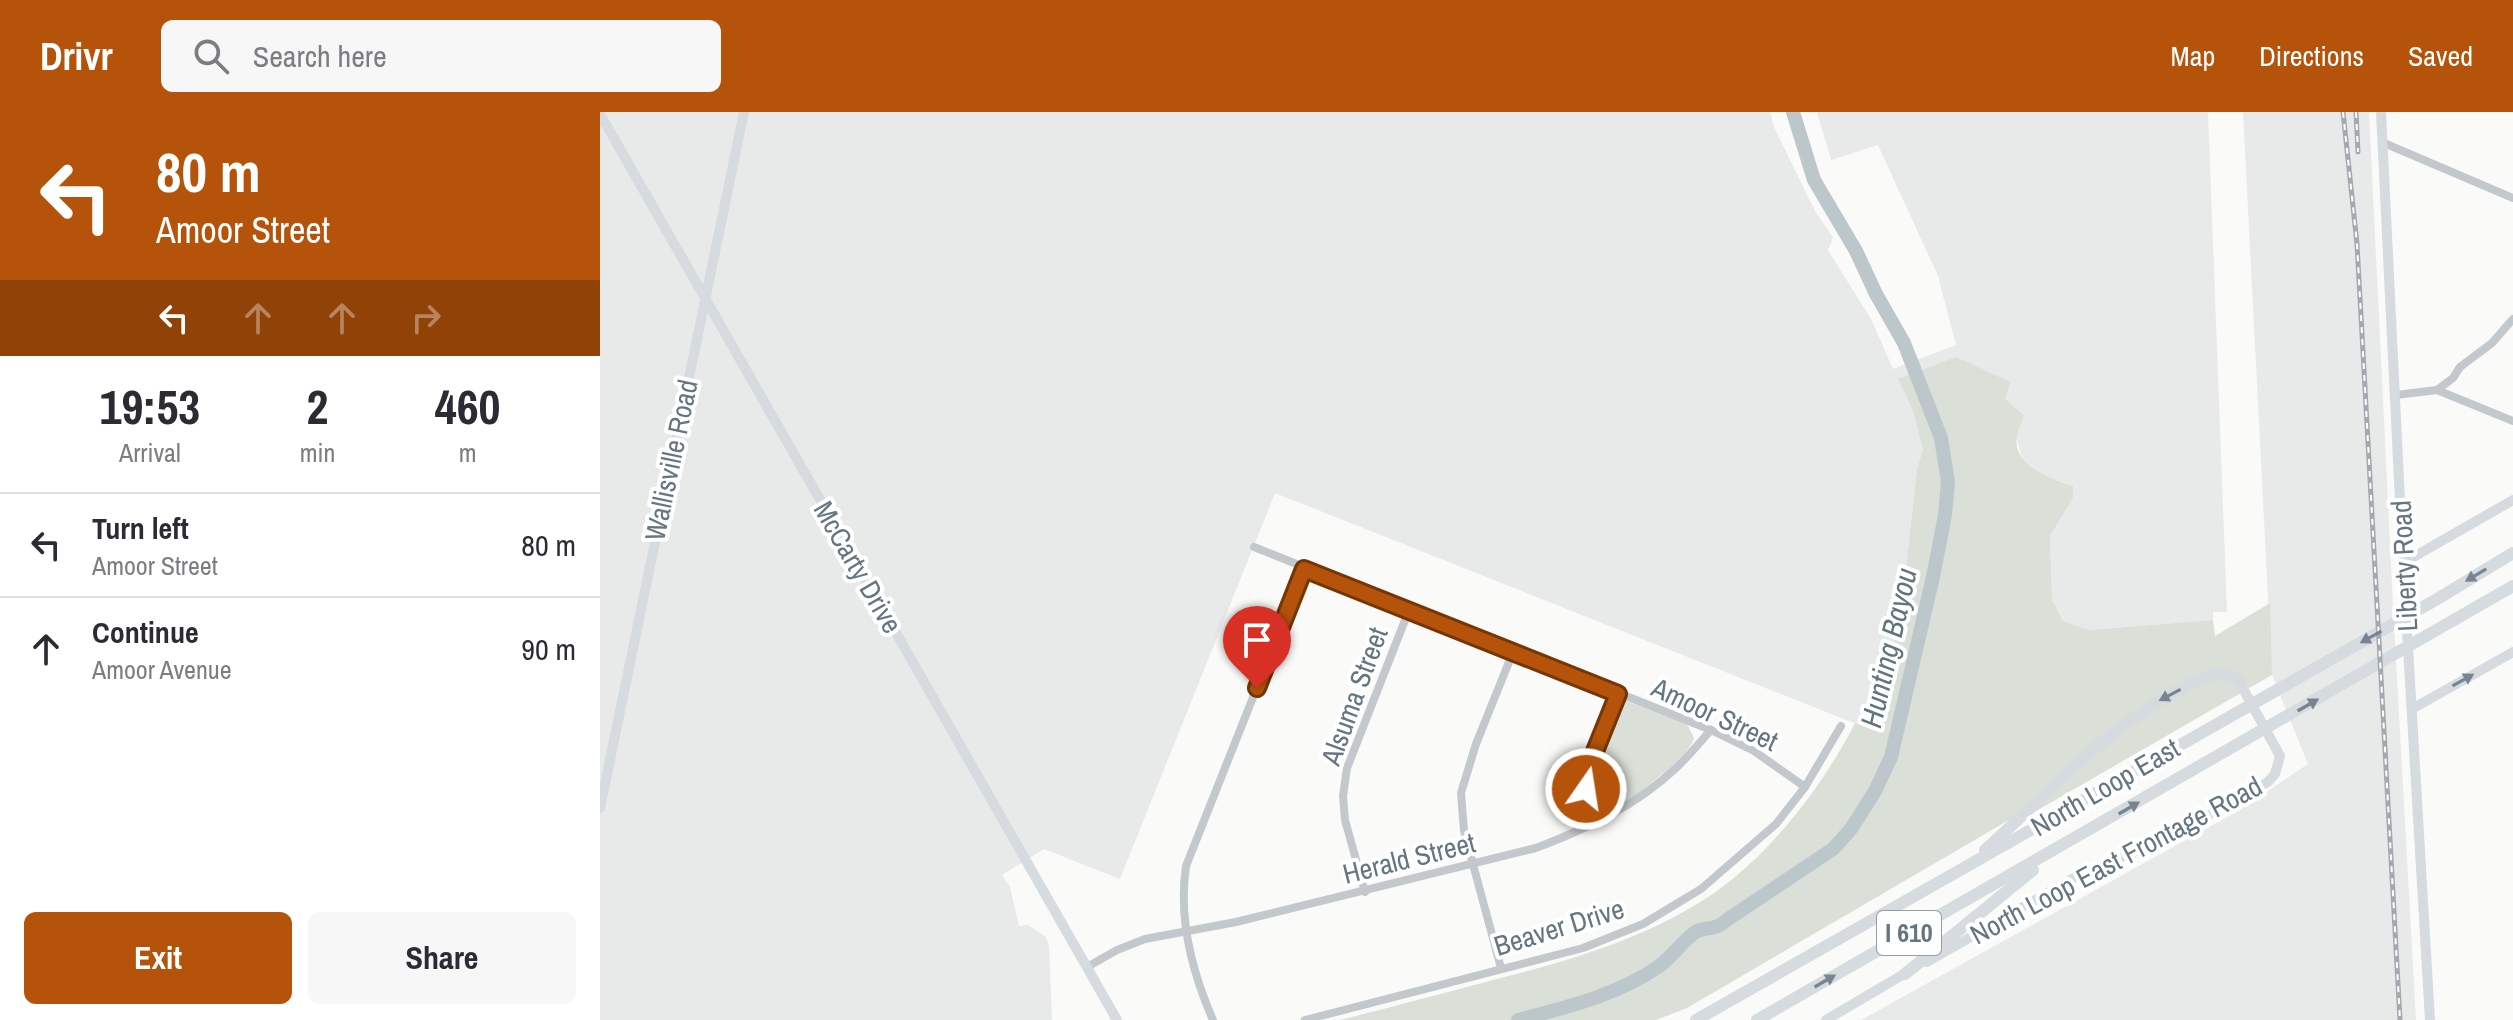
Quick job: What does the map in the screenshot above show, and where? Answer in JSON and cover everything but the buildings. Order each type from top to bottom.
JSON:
[{"type":"highway","name":"North Loop East","points":[[1696,1020],[2513,553]]},
{"type":"highway","name":"North Loop East","points":[[1757,1020],[2513,589]]},
{"type":"highway","points":[[1968,866],[2037,804],[2081,758],[2149,706],[2209,674],[2237,679],[2240,683]]},
{"type":"highway","points":[[1905,974],[2061,847]]},
{"type":"main road","name":"Wallisville Road","points":[[600,808],[744,112]]},
{"type":"main road","name":"Liberty Road","points":[[2381,112],[2430,1020]]},
{"type":"main road","name":"McCarty Drive","points":[[600,114],[1117,1020]]},
{"type":"main road","points":[[2403,563],[2513,500]]},
{"type":"main road","points":[[2412,709],[2513,652]]},
{"type":"main road","name":"North Loop East Frontage Road","points":[[1826,1020],[2074,878],[2173,835],[2268,782],[2275,774],[2280,756],[2240,683]]},
{"type":"street","points":[[2384,143],[2513,198]]},
{"type":"street","points":[[2437,390],[2453,378],[2460,367],[2492,343],[2513,319]]},
{"type":"street","points":[[2396,395],[2437,390],[2513,421]]},
{"type":"street","points":[[1254,547],[1409,610]]},
{"type":"street","points":[[1213,1020],[1198,982],[1183,910],[1186,866],[1304,569]]},
{"type":"street","name":"Amoor Street","points":[[1409,610],[1711,730],[1754,751],[1805,787]]},
{"type":"street","name":"Alsuma Street","points":[[1365,892],[1345,820],[1343,796],[1347,768],[1409,610]]},
{"type":"street","points":[[1501,968],[1464,831],[1461,793],[1476,744],[1513,652]]},
{"type":"street","points":[[1596,823],[1586,789],[1589,766],[1618,694]]},
{"type":"street","name":"Beaver Drive","points":[[1305,1020],[1583,948],[1643,924],[1701,889],[1776,824],[1805,787],[1841,726]]},
{"type":"street","name":"Herald Street","points":[[1087,967],[1145,939],[1365,892],[1536,848],[1596,823],[1632,803],[1678,766],[1711,730]]},
{"type":"shaded area","points":[[600,112],[1770,112],[1774,127],[1815,211],[1833,237],[1828,250],[1871,319],[1893,369],[1956,345],[1938,276],[1878,145],[1831,160],[1817,112],[2208,112],[2227,612],[2213,612],[2213,620],[2089,630],[2063,621],[2052,599],[2050,536],[2073,498],[2073,486],[2040,474],[2023,460],[2016,438],[1898,379],[1913,411],[1923,450],[1917,470],[1901,615],[1874,731],[1275,493],[1120,879],[1044,849],[1002,875],[1010,887],[1019,926],[1028,925],[1046,937],[1052,1020],[600,1020]]},
{"type":"shaded area","points":[[2243,112],[2369,112],[2416,1020],[1861,1020],[2238,811],[2308,764],[2272,675]]},
{"type":"shaded area","points":[[1956,357],[2010,382],[2005,399],[2024,416],[2017,435],[2020,455],[2034,469],[2073,486],[2073,498],[2050,536],[2052,599],[2063,621],[2089,630],[2213,620],[2215,636],[2270,603],[2272,675],[2031,814],[2014,817],[1687,1008],[1656,1020],[1340,1020],[1552,964],[1637,935],[1717,891],[1777,836],[1828,769],[1855,723],[1874,730],[1901,615],[1917,469],[1923,450],[1913,411],[1898,379]]},
{"type":"shaded area","points":[[1624,700],[1687,724],[1694,738],[1678,761],[1641,791],[1622,804],[1605,809],[1598,805],[1594,796],[1593,769],[1617,707]]},
{"type":"waterway","name":"Hunting Bayou","points":[[1518,1020],[1590,1000],[1642,977],[1663,963],[1694,933],[1723,923],[1833,849],[1851,829],[1875,791],[1891,757],[1933,577],[1948,482],[1941,438],[1904,343],[1856,251],[1814,180],[1793,112]]},
{"type":"railway","points":[[2343,112],[2357,244],[2400,1020]]},
{"type":"railway","points":[[2356,112],[2358,152]]},
{"type":"route","points":[[1257,688],[1304,569],[1618,694],[1589,766],[1586,789]]}]
